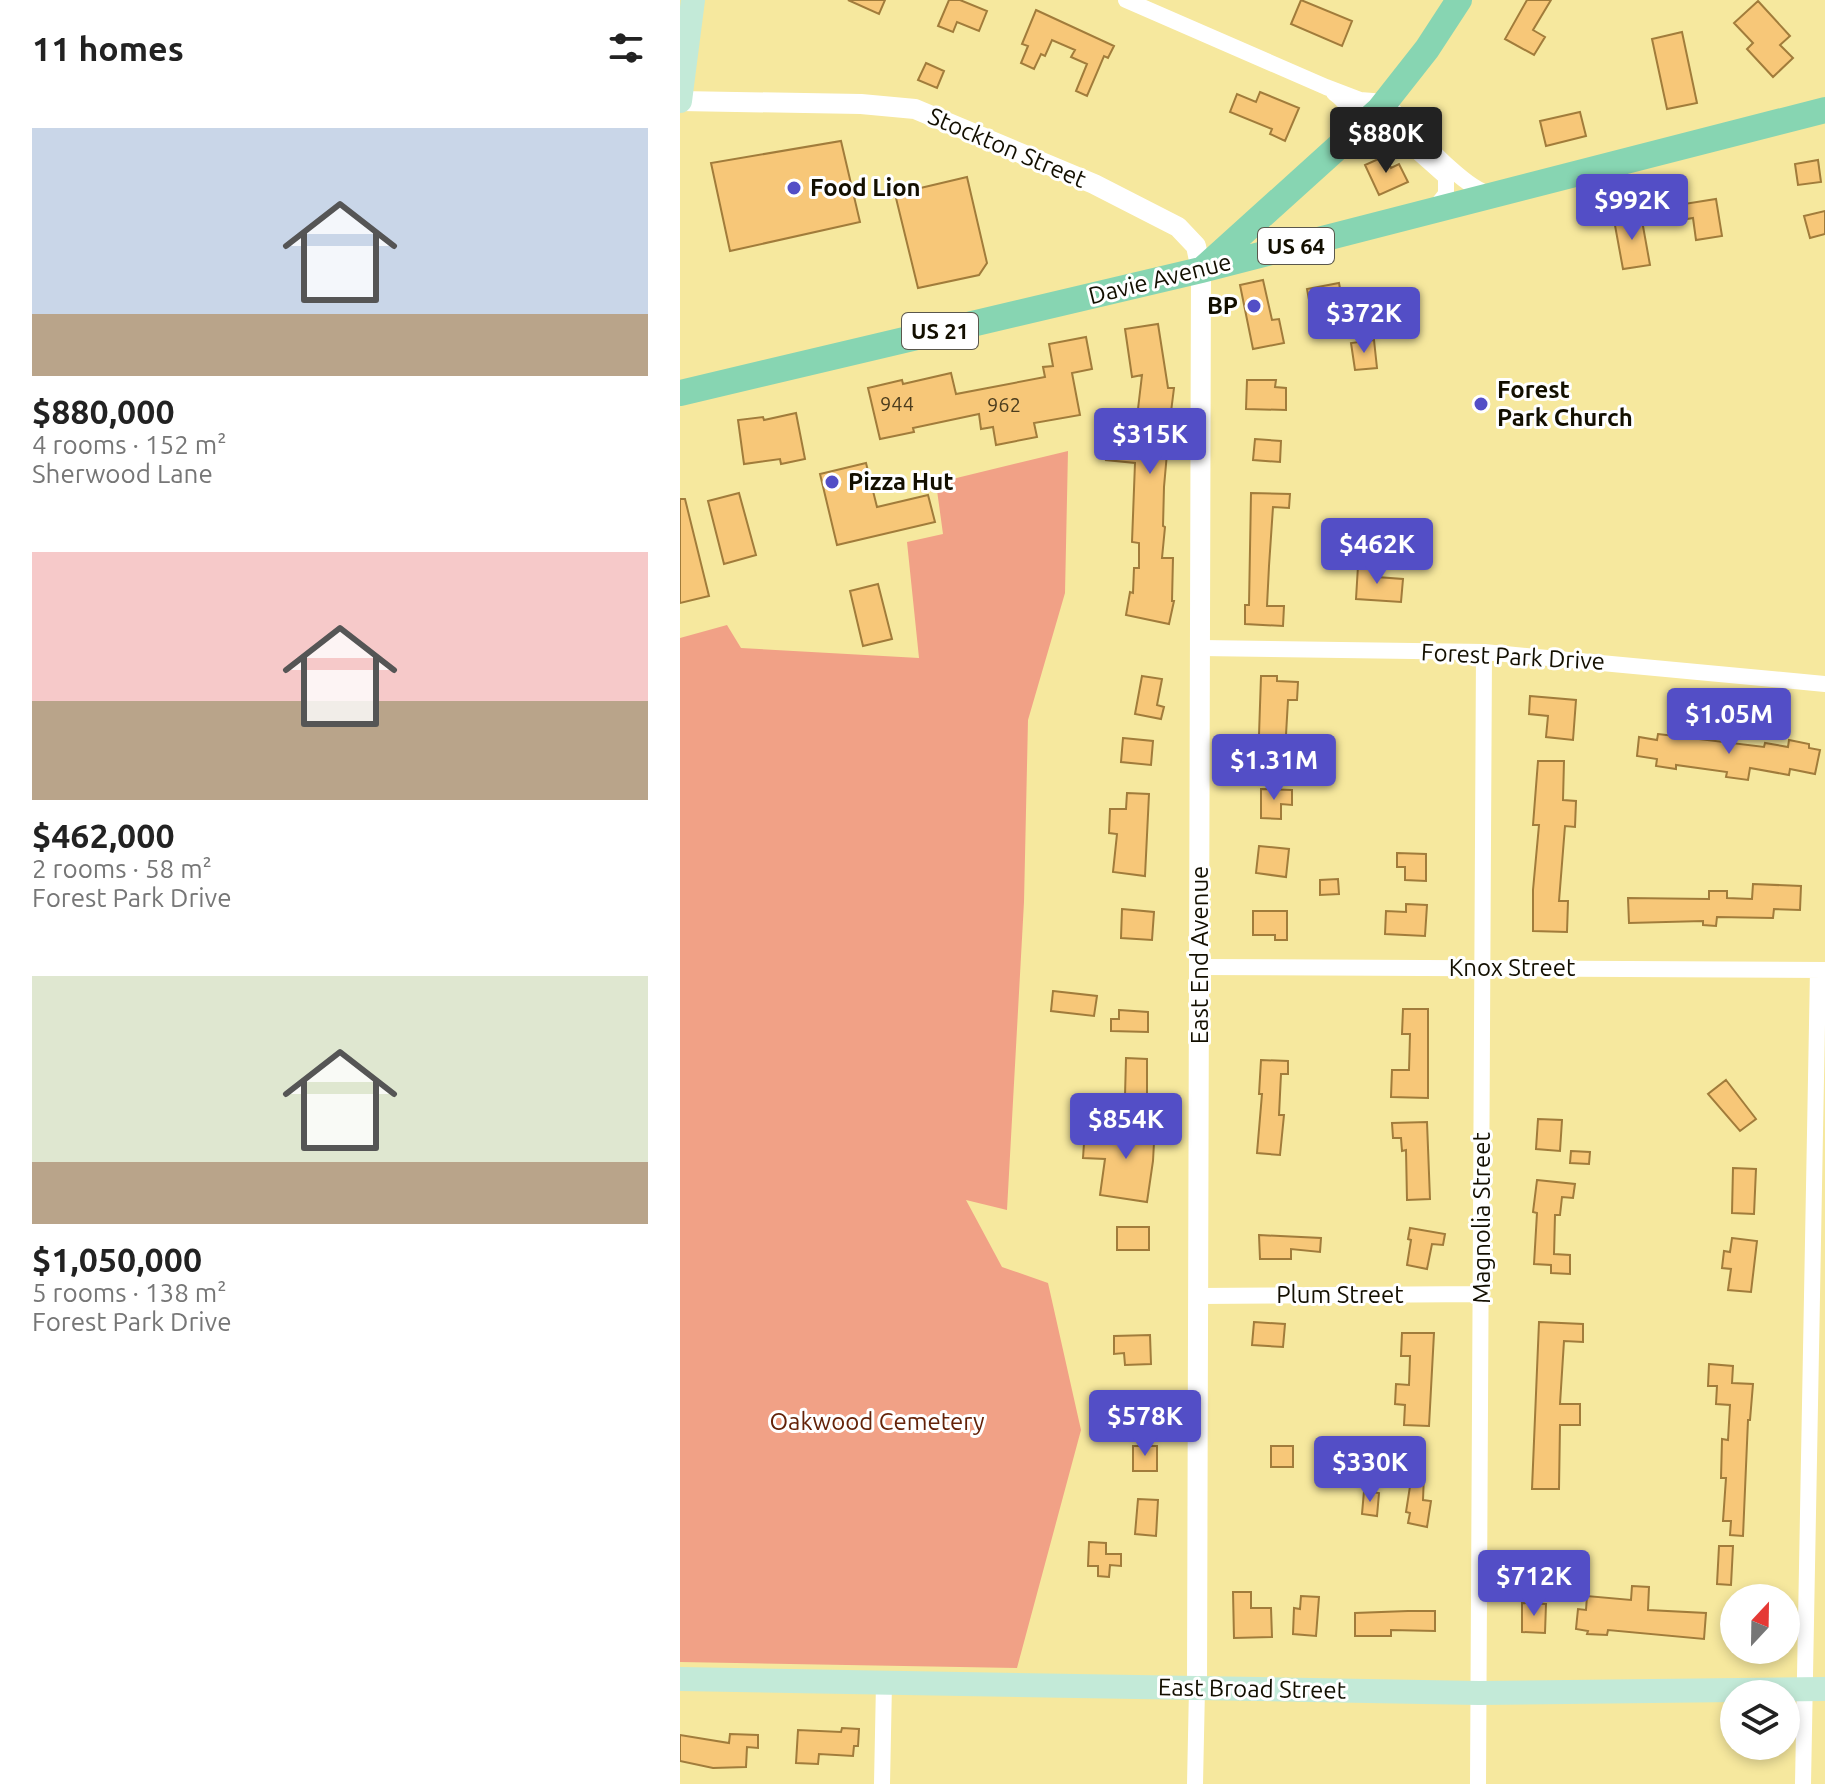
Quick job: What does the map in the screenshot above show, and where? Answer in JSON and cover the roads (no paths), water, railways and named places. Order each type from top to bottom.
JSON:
[{"type":"main road","points":[[680,101],[693,0]]},
{"type":"main road","name":"US 21","points":[[1201,270],[1380,108],[1427,49],[1459,0]]},
{"type":"main road","name":"Davie Avenue","points":[[680,393],[1201,270],[1825,110]]},
{"type":"main road","name":"East Broad Street","points":[[680,1679],[1479,1693],[1814,1689]]},
{"type":"street","points":[[1126,0],[1380,108],[1403,123],[1473,188],[1497,195]]},
{"type":"street","points":[[1326,87],[1345,101],[1350,110],[1351,123],[1346,140]]},
{"type":"street","name":"Stockton Street","points":[[680,101],[861,104],[915,109],[1094,184],[1178,227],[1196,246],[1201,270]]},
{"type":"street","points":[[1380,108],[1446,177],[1444,198],[1428,212]]},
{"type":"street","name":"East End Avenue","points":[[1195,1784],[1201,270]]},
{"type":"street","name":"Forest Park Drive","points":[[1201,648],[1484,652],[1825,684]]},
{"type":"street","name":"Magnolia Street","points":[[1478,1784],[1484,652]]},
{"type":"street","name":"Knox Street","points":[[1200,967],[1822,970]]},
{"type":"street","points":[[1803,1784],[1814,1689],[1822,970]]},
{"type":"street","name":"Plum Street","points":[[1199,1296],[1481,1294]]},
{"type":"street","points":[[882,1784],[884,1683]]},
{"type":"place","name":"Food Lion","points":[[794,188]]},
{"type":"place","name":"BP","points":[[1254,306]]},
{"type":"place","name":"Forest Park Church","points":[[1481,404]]},
{"type":"place","name":"Pizza Hut","points":[[832,482]]},
{"type":"park label","name":"Oakwood Cemetery","points":[[877,1422]]}]
